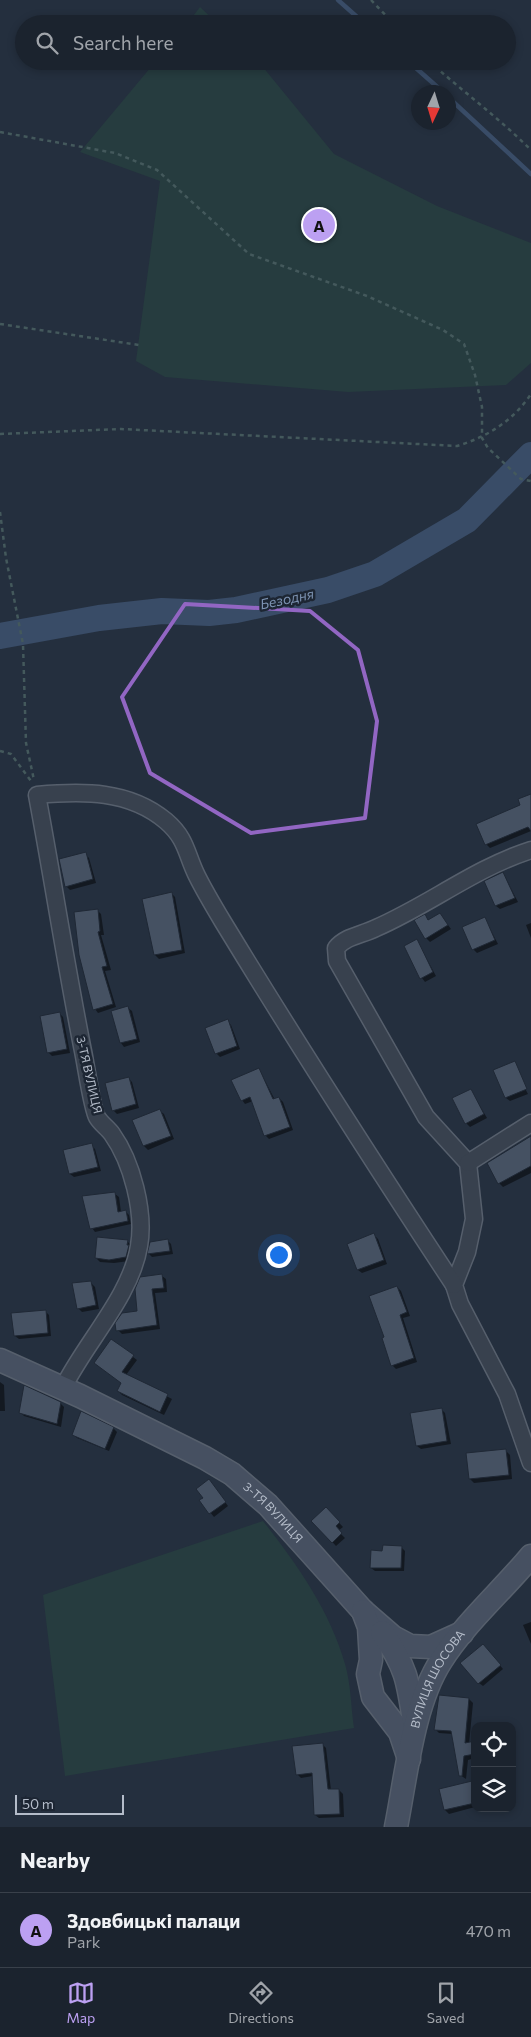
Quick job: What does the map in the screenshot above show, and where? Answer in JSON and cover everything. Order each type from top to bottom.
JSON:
[{"type":"street","points":[[36,790],[106,793],[133,802],[164,819],[183,838],[196,874],[223,922],[358,1139],[454,1285],[460,1304],[507,1394],[531,1464]]},
{"type":"street","name":"3-ТЯ ВУЛИЦЯ","points":[[36,790],[74,1007],[97,1117],[113,1135],[123,1156],[136,1190],[142,1226],[139,1248],[127,1280],[92,1340],[73,1366],[62,1388]]},
{"type":"street","points":[[454,1285],[466,1252],[474,1219],[468,1163],[426,1118],[337,961],[336,948],[342,941],[376,928],[503,859],[531,850]]},
{"type":"street","points":[[468,1163],[531,1122]]},
{"type":"street","name":"3-ТЯ ВУЛИЦЯ","points":[[0,1360],[205,1458],[238,1479],[268,1505],[370,1618],[392,1637],[410,1646],[420,1648],[439,1644],[462,1634]]},
{"type":"street","name":"ВУЛИЦЯ ШОСОВА","points":[[396,1827],[415,1732],[430,1682],[441,1661],[462,1634],[531,1556]]},
{"type":"street","points":[[370,1618],[403,1665],[409,1683],[415,1732]]},
{"type":"street","points":[[370,1618],[371,1660],[368,1674],[373,1697],[400,1732],[409,1760]]},
{"type":"path","points":[[371,0],[385,15]]},
{"type":"path","points":[[438,70],[468,97],[508,127],[531,150]]},
{"type":"path","points":[[0,132],[115,153],[157,170],[249,254],[367,296],[443,330],[464,344],[482,407],[482,438],[488,448],[520,479],[531,482]]},
{"type":"path","points":[[0,324],[138,345]]},
{"type":"path","points":[[0,434],[121,429],[457,446],[482,438],[508,420],[531,394]]},
{"type":"path","points":[[0,512],[23,644],[26,743],[36,790]]},
{"type":"path","points":[[0,751],[11,754],[36,790]]},
{"type":"highlighted area","points":[[185,604],[310,611],[358,650],[377,721],[365,818],[251,833],[150,773],[122,697]]},
{"type":"green space","points":[[200,7],[208,15],[194,15]]},
{"type":"green space","points":[[148,70],[265,70],[334,154],[437,206],[531,243],[531,363],[506,385],[348,392],[165,377],[136,361],[160,181],[80,152]]},
{"type":"green space","points":[[263,1521],[300,1571],[331,1625],[347,1672],[354,1728],[65,1776],[43,1595]]},
{"type":"building","points":[[531,794],[531,831],[528,827],[485,845],[476,824],[520,805],[518,799]]},
{"type":"building","points":[[86,852],[93,879],[65,887],[59,859]]},
{"type":"building","points":[[503,872],[515,898],[495,906],[484,881]]},
{"type":"building","points":[[172,892],[182,950],[154,955],[142,899]]},
{"type":"building","points":[[98,909],[100,931],[98,932],[107,966],[102,967],[113,1004],[93,1010],[79,955],[74,912]]},
{"type":"building","points":[[440,913],[448,925],[425,939],[414,920],[425,914],[428,920]]},
{"type":"building","points":[[485,917],[495,940],[472,950],[462,927]]},
{"type":"building","points":[[417,939],[433,972],[420,979],[404,946]]},
{"type":"building","points":[[128,1006],[137,1039],[120,1043],[111,1011]]},
{"type":"building","points":[[60,1012],[67,1049],[47,1053],[40,1016]]},
{"type":"building","points":[[228,1019],[237,1046],[215,1054],[205,1028]]},
{"type":"building","points":[[515,1061],[527,1089],[505,1098],[493,1070]]},
{"type":"building","points":[[259,1068],[273,1099],[279,1097],[290,1127],[264,1136],[250,1097],[241,1101],[231,1080]]},
{"type":"building","points":[[129,1077],[136,1104],[112,1111],[105,1083]]},
{"type":"building","points":[[471,1089],[484,1114],[465,1124],[452,1098]]},
{"type":"building","points":[[160,1109],[171,1136],[143,1146],[132,1120]]},
{"type":"building","points":[[531,1136],[531,1166],[498,1184],[487,1163]]},
{"type":"building","points":[[92,1143],[98,1167],[69,1174],[63,1150]]},
{"type":"building","points":[[115,1192],[118,1212],[126,1210],[128,1221],[90,1229],[82,1196]]},
{"type":"building","points":[[374,1233],[384,1260],[357,1270],[347,1244]]},
{"type":"building","points":[[97,1237],[128,1240],[127,1245],[129,1245],[126,1257],[109,1260],[95,1258]]},
{"type":"building","points":[[168,1239],[170,1251],[147,1254],[150,1242]]},
{"type":"building","points":[[162,1274],[164,1288],[152,1289],[157,1325],[116,1331],[115,1323],[122,1313],[137,1311],[135,1289],[140,1277]]},
{"type":"building","points":[[91,1281],[96,1305],[77,1309],[72,1283]]},
{"type":"building","points":[[397,1286],[407,1312],[400,1315],[414,1358],[391,1366],[382,1338],[384,1337],[369,1296]]},
{"type":"building","points":[[46,1310],[48,1333],[14,1336],[11,1313]]},
{"type":"building","points":[[111,1339],[134,1355],[122,1372],[168,1394],[160,1412],[117,1391],[121,1383],[94,1363]]},
{"type":"building","points":[[24,1385],[61,1402],[57,1424],[19,1413]]},
{"type":"building","points":[[442,1408],[447,1441],[416,1446],[410,1413]]},
{"type":"building","points":[[81,1411],[114,1427],[105,1449],[72,1435]]},
{"type":"building","points":[[506,1449],[509,1475],[469,1479],[466,1453]]},
{"type":"building","points":[[209,1479],[226,1502],[209,1514],[199,1500],[203,1498],[196,1489]]},
{"type":"building","points":[[326,1507],[340,1522],[336,1526],[342,1533],[332,1543],[311,1521]]},
{"type":"building","points":[[383,1545],[402,1546],[401,1568],[370,1568],[371,1550],[382,1551]]},
{"type":"building","points":[[483,1644],[501,1665],[478,1684],[460,1663]]},
{"type":"building","points":[[439,1695],[469,1698],[465,1743],[471,1742],[471,1755],[464,1756],[462,1776],[459,1776],[451,1731],[434,1730]]},
{"type":"building","points":[[323,1743],[328,1789],[339,1789],[340,1814],[314,1815],[312,1773],[296,1775],[292,1746]]},
{"type":"building","points":[[471,1781],[471,1804],[444,1810],[439,1789]]},
{"type":"waterway","points":[[338,0],[355,15]]},
{"type":"waterway","points":[[418,70],[435,85]]},
{"type":"waterway","points":[[456,104],[531,174]]},
{"type":"waterway","name":"Безодня","points":[[0,636],[99,618],[162,611],[209,613],[236,610],[328,590],[375,574],[467,520],[531,455]]},
{"type":"place","name":"Здовбицькі палаци","points":[[319,225]]}]
